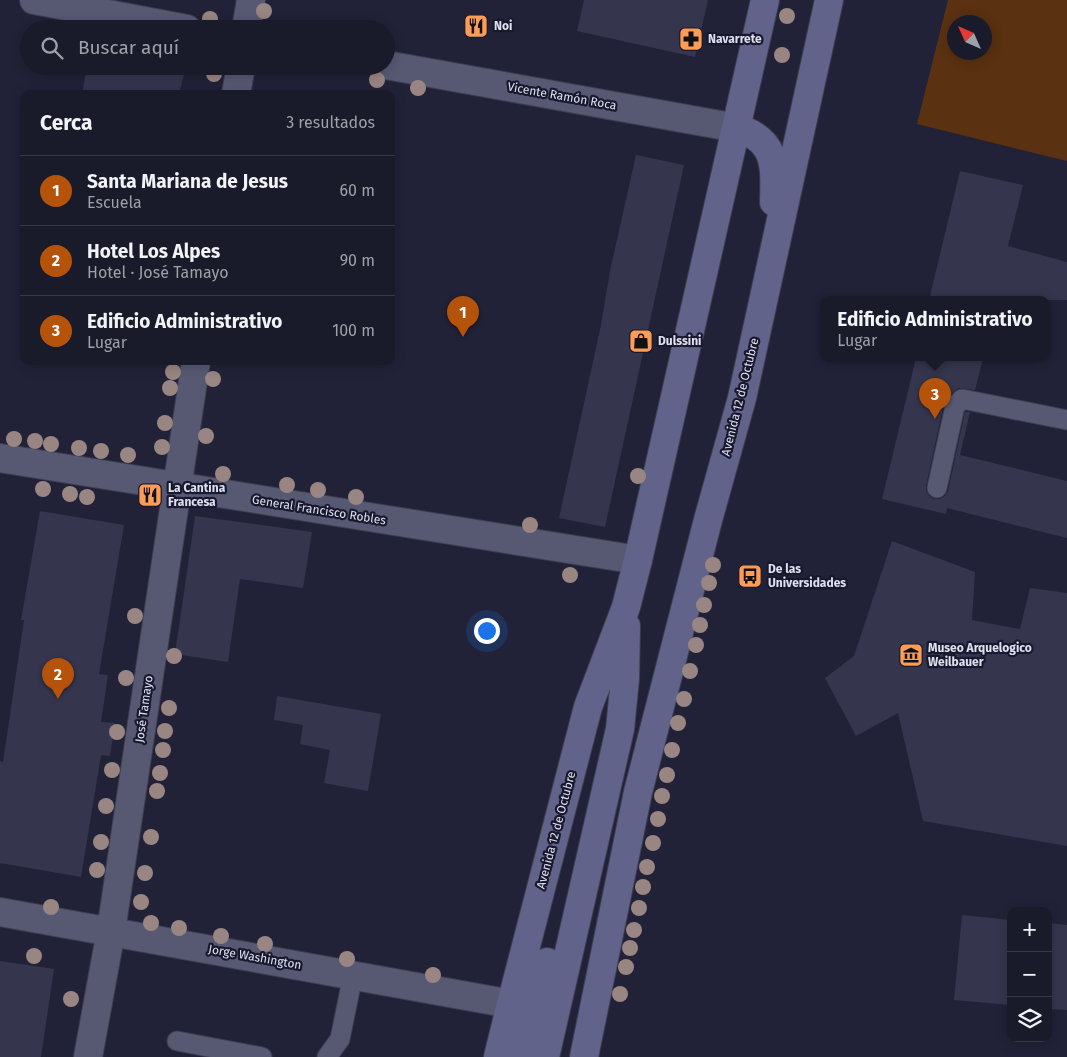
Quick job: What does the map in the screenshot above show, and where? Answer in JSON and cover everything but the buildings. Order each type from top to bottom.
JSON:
[{"type":"main road","name":"Avenida 12 de Octubre","points":[[498,1057],[588,707],[626,607],[638,560],[766,0]]},
{"type":"main road","name":"Avenida 12 de Octubre","points":[[584,1057],[638,792],[708,520],[742,398],[829,0]]},
{"type":"main road","points":[[737,128],[747,131],[758,138],[770,150],[775,173],[774,253]]},
{"type":"main road","name":"Avenida 12 de Octubre","points":[[545,1057],[620,729],[625,679],[626,607]]},
{"type":"main road","points":[[524,1057],[603,727],[625,679]]},
{"type":"main road","name":"Avenida 12 de Octubre","points":[[597,1057],[636,868],[641,828],[641,809],[638,792]]},
{"type":"street","points":[[34,0],[140,20]]},
{"type":"street","points":[[248,20],[251,0]]},
{"type":"street","name":"Vicente Ramón Roca","points":[[395,67],[737,128]]},
{"type":"street","points":[[237,90],[239,75]]},
{"type":"street","name":"José Tamayo","points":[[88,1057],[111,931],[195,365]]},
{"type":"street","name":"General Francisco Robles","points":[[0,458],[638,560]]},
{"type":"street","name":"Jorge Washington","points":[[0,912],[511,1004]]},
{"type":"lane","points":[[937,488],[955,406],[962,399],[1067,420]]},
{"type":"lane","points":[[326,1057],[340,1039],[353,975]]},
{"type":"lane","points":[[177,1041],[262,1057]]},
{"type":"shaded area","points":[[948,0],[1067,0],[1067,161],[917,124]]},
{"type":"place","name":"Noi","points":[[476,26]]},
{"type":"place","name":"Navarrete","points":[[691,39]]},
{"type":"place","name":"Santa Mariana de Jesus","points":[[463,337]]},
{"type":"place","name":"Dulssini","points":[[641,341]]},
{"type":"place","name":"Edificio Administrativo","points":[[935,419]]},
{"type":"place","name":"La Cantina Francesa","points":[[150,495]]},
{"type":"place","name":"De las Universidades","points":[[750,576]]},
{"type":"place","name":"Museo Arquelogico Weilbauer","points":[[911,655]]},
{"type":"place","name":"Hotel Los Alpes","points":[[58,699]]}]
